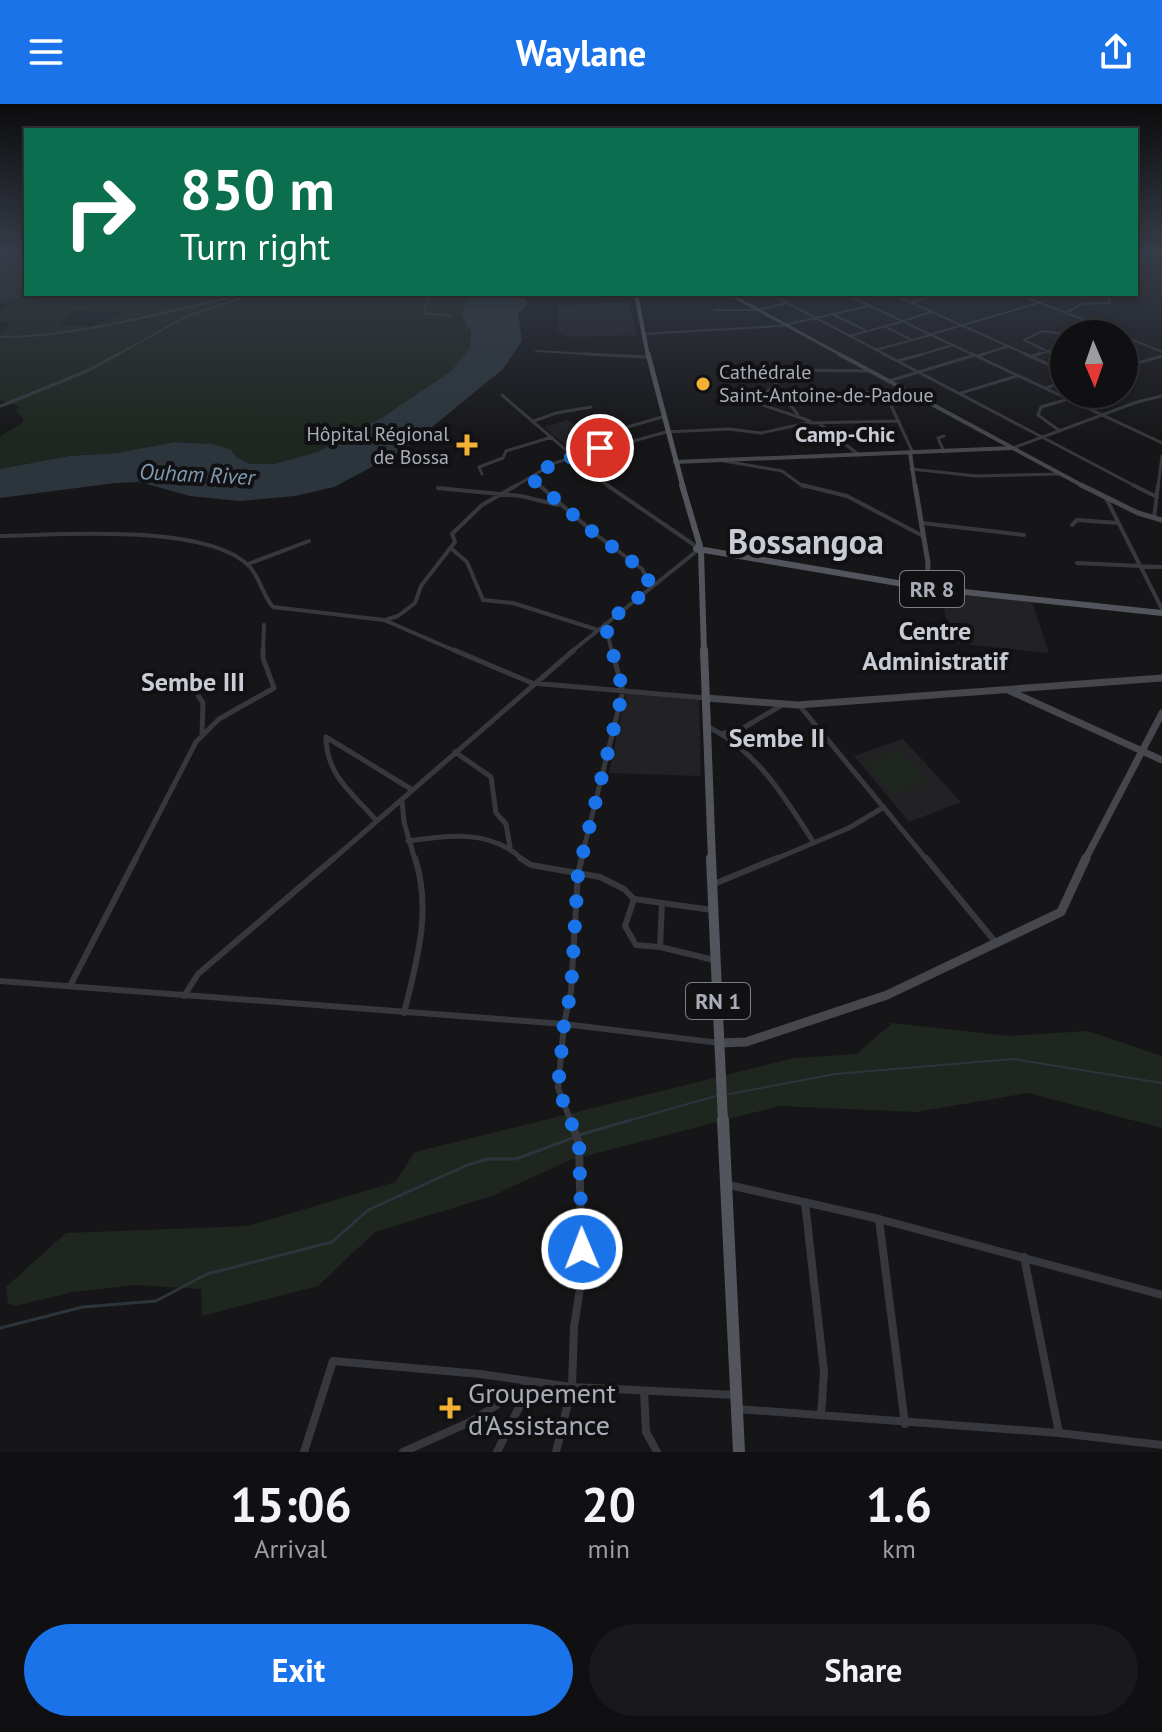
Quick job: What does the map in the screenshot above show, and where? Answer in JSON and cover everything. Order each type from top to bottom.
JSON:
[{"type":"main road","name":"RN 1","points":[[639,314],[662,417],[700,549],[715,960],[739,1452]]},
{"type":"main road","name":"RR 8","points":[[700,549],[927,588],[1162,611]]},
{"type":"street","points":[[0,337],[28,337],[148,314]]},
{"type":"street","points":[[1,406],[87,371],[193,314]]},
{"type":"street","points":[[427,314],[450,316]]},
{"type":"street","points":[[766,314],[1106,498],[1162,520]]},
{"type":"street","points":[[809,314],[1158,495]]},
{"type":"street","points":[[642,334],[786,325],[837,314]]},
{"type":"street","points":[[887,314],[1050,391]]},
{"type":"street","points":[[849,336],[923,314]]},
{"type":"street","points":[[938,314],[1050,365]]},
{"type":"street","points":[[875,350],[1001,314]]},
{"type":"street","points":[[833,315],[866,331]]},
{"type":"street","points":[[884,326],[911,340]]},
{"type":"street","points":[[1049,351],[1024,340],[1028,335],[1050,329]]},
{"type":"street","points":[[1138,343],[1162,354]]},
{"type":"street","points":[[898,361],[954,345]]},
{"type":"street","points":[[889,381],[1009,346]]},
{"type":"street","points":[[536,351],[647,357]]},
{"type":"street","points":[[1031,356],[1049,351]]},
{"type":"street","points":[[1138,362],[1162,354]]},
{"type":"street","points":[[754,402],[789,370],[870,371]]},
{"type":"street","points":[[961,393],[1018,376]]},
{"type":"street","points":[[900,386],[889,401],[912,453],[911,469],[928,563],[927,588]]},
{"type":"street","points":[[1045,389],[1050,387]]},
{"type":"street","points":[[760,399],[908,391]]},
{"type":"street","points":[[184,996],[198,974],[402,800],[532,683],[700,549],[619,495],[502,395]]},
{"type":"street","points":[[675,462],[1013,448],[1162,396]]},
{"type":"street","points":[[774,397],[791,406],[798,416]]},
{"type":"street","points":[[737,400],[754,402],[827,427],[859,455]]},
{"type":"street","points":[[1050,404],[1041,407],[1038,415],[1060,431]]},
{"type":"street","points":[[534,421],[556,413],[591,407]]},
{"type":"street","points":[[1086,408],[1162,443]]},
{"type":"street","points":[[624,428],[662,417]]},
{"type":"street","points":[[384,620],[398,616],[415,603],[416,594],[431,570],[452,549],[455,542],[452,534],[474,510],[554,463],[574,455],[666,432],[729,429],[761,433],[814,423],[899,421]]},
{"type":"street","points":[[944,436],[938,438],[944,452]]},
{"type":"street","points":[[482,474],[479,467],[503,458],[506,451],[553,437]]},
{"type":"street","points":[[1154,518],[1162,456]]},
{"type":"street","points":[[723,460],[782,471],[805,487],[847,496],[923,536]]},
{"type":"street","points":[[911,469],[976,476],[1062,474]]},
{"type":"street","points":[[531,478],[642,569],[652,587]]},
{"type":"street","points":[[438,488],[502,494],[563,507]]},
{"type":"street","points":[[1106,498],[1162,611]]},
{"type":"street","points":[[1072,525],[1077,520],[1119,523]]},
{"type":"street","points":[[922,523],[1024,535]]},
{"type":"street","points":[[0,536],[97,534],[204,542],[248,564],[273,607],[384,620],[532,683],[794,705],[884,807],[997,944]]},
{"type":"street","points":[[248,564],[309,541]]},
{"type":"street","points":[[452,549],[467,562],[483,600],[513,603],[598,630]]},
{"type":"street","points":[[1077,563],[1162,567]]},
{"type":"street","points":[[556,1452],[572,1387],[574,1327],[582,1261],[579,1143],[558,1088],[564,1024],[571,991],[578,873],[623,691],[605,624]]},
{"type":"street","points":[[71,984],[95,943],[189,753],[219,719],[274,688],[263,658],[264,625]]},
{"type":"street","points":[[724,733],[740,730],[782,705],[1162,678]]},
{"type":"street","points":[[1008,690],[1162,760]]},
{"type":"street","points":[[198,695],[203,703],[205,720],[202,735]]},
{"type":"street","points":[[0,981],[71,984],[184,996],[564,1024],[721,1043],[757,1038],[887,995],[1061,912],[1162,713]]},
{"type":"street","points":[[706,725],[740,742],[764,768],[814,843]]},
{"type":"street","points":[[377,821],[336,775],[326,756],[326,737],[333,738],[358,758],[411,789]]},
{"type":"street","points":[[455,752],[491,777],[496,813],[506,824],[510,848]]},
{"type":"street","points":[[402,800],[408,841],[422,884],[423,910],[404,1013]]},
{"type":"street","points":[[713,884],[849,828],[884,807]]},
{"type":"street","points":[[408,841],[459,835],[510,848],[524,862],[578,873],[595,873],[634,899],[713,910]]},
{"type":"street","points":[[634,899],[625,926],[636,945],[660,947],[715,960]]},
{"type":"street","points":[[660,947],[662,903]]},
{"type":"street","points":[[728,1185],[879,1219],[1162,1295]]},
{"type":"street","points":[[805,1202],[824,1372],[821,1415]]},
{"type":"street","points":[[879,1219],[905,1424]]},
{"type":"street","points":[[1024,1257],[1031,1301],[1053,1389],[1059,1433]]},
{"type":"street","points":[[304,1452],[333,1361],[480,1374],[572,1387],[736,1395]]},
{"type":"street","points":[[403,1452],[426,1445],[497,1407],[532,1382]]},
{"type":"street","points":[[497,1452],[532,1382]]},
{"type":"street","points":[[644,1391],[646,1432],[657,1452]]},
{"type":"street","points":[[736,1409],[905,1424],[1059,1433],[1162,1445]]},
{"type":"shaded area","points":[[0,314],[71,314],[60,325],[91,326],[121,314],[463,314],[472,339],[467,356],[451,371],[383,417],[317,452],[274,464],[249,464],[203,443],[175,442],[0,469],[0,436],[24,419],[16,411],[18,406],[0,400],[0,331],[6,330],[10,321],[0,321]]},
{"type":"shaded area","points":[[558,314],[631,314],[637,335],[568,337],[559,333]]},
{"type":"shaded area","points":[[568,420],[600,447],[575,454],[544,427]]},
{"type":"shaded area","points":[[941,593],[1032,602],[1049,653],[951,643]]},
{"type":"shaded area","points":[[626,693],[699,700],[701,776],[609,773]]},
{"type":"shaded area","points":[[903,739],[961,802],[909,822],[854,756]]},
{"type":"shaded area","points":[[901,750],[927,781],[891,795],[865,761]]},
{"type":"shaded area","points":[[892,1023],[1010,1036],[1088,1031],[1162,1056],[1162,1128],[1028,1093],[916,1112],[779,1106],[570,1160],[492,1196],[375,1232],[318,1286],[202,1316],[201,1289],[136,1285],[73,1292],[15,1306],[8,1303],[6,1287],[66,1233],[248,1226],[395,1182],[415,1152],[794,1058],[857,1054]]},
{"type":"water","name":"Ouham River","points":[[462,314],[518,314],[522,341],[503,369],[404,450],[334,487],[295,496],[240,501],[190,496],[139,482],[0,498],[0,469],[69,456],[116,453],[175,442],[213,444],[231,450],[236,457],[249,464],[274,464],[317,452],[383,417],[451,371],[470,348],[471,333]]},
{"type":"waterway","points":[[729,1094],[835,1074],[1013,1059],[1162,1083]]},
{"type":"waterway","points":[[627,1121],[716,1096]]},
{"type":"waterway","points":[[579,1135],[627,1121]]},
{"type":"waterway","points":[[0,1328],[83,1307],[156,1301],[207,1274],[332,1242],[368,1210],[465,1166],[487,1159],[516,1159],[575,1137]]},
{"type":"place","name":"Cathédrale Saint-Antoine-de-Padoue","points":[[703,384]]},
{"type":"place","name":"Hôpital Régional de Bossa","points":[[467,445]]},
{"type":"place","name":"Groupement d'Assistance","points":[[450,1408]]},
{"type":"district","name":"Camp-Chic","points":[[845,434]]},
{"type":"district","name":"Bossangoa","points":[[806,541]]},
{"type":"district","name":"Centre Administratif","points":[[935,645]]},
{"type":"district","name":"Sembe III","points":[[193,681]]},
{"type":"district","name":"Sembe II","points":[[777,737]]},
{"type":"route","points":[[582,1249],[579,1143],[558,1088],[564,1024],[571,991],[578,873],[623,691],[605,624],[652,587],[642,569],[594,533],[531,478],[554,463],[600,448]]}]
